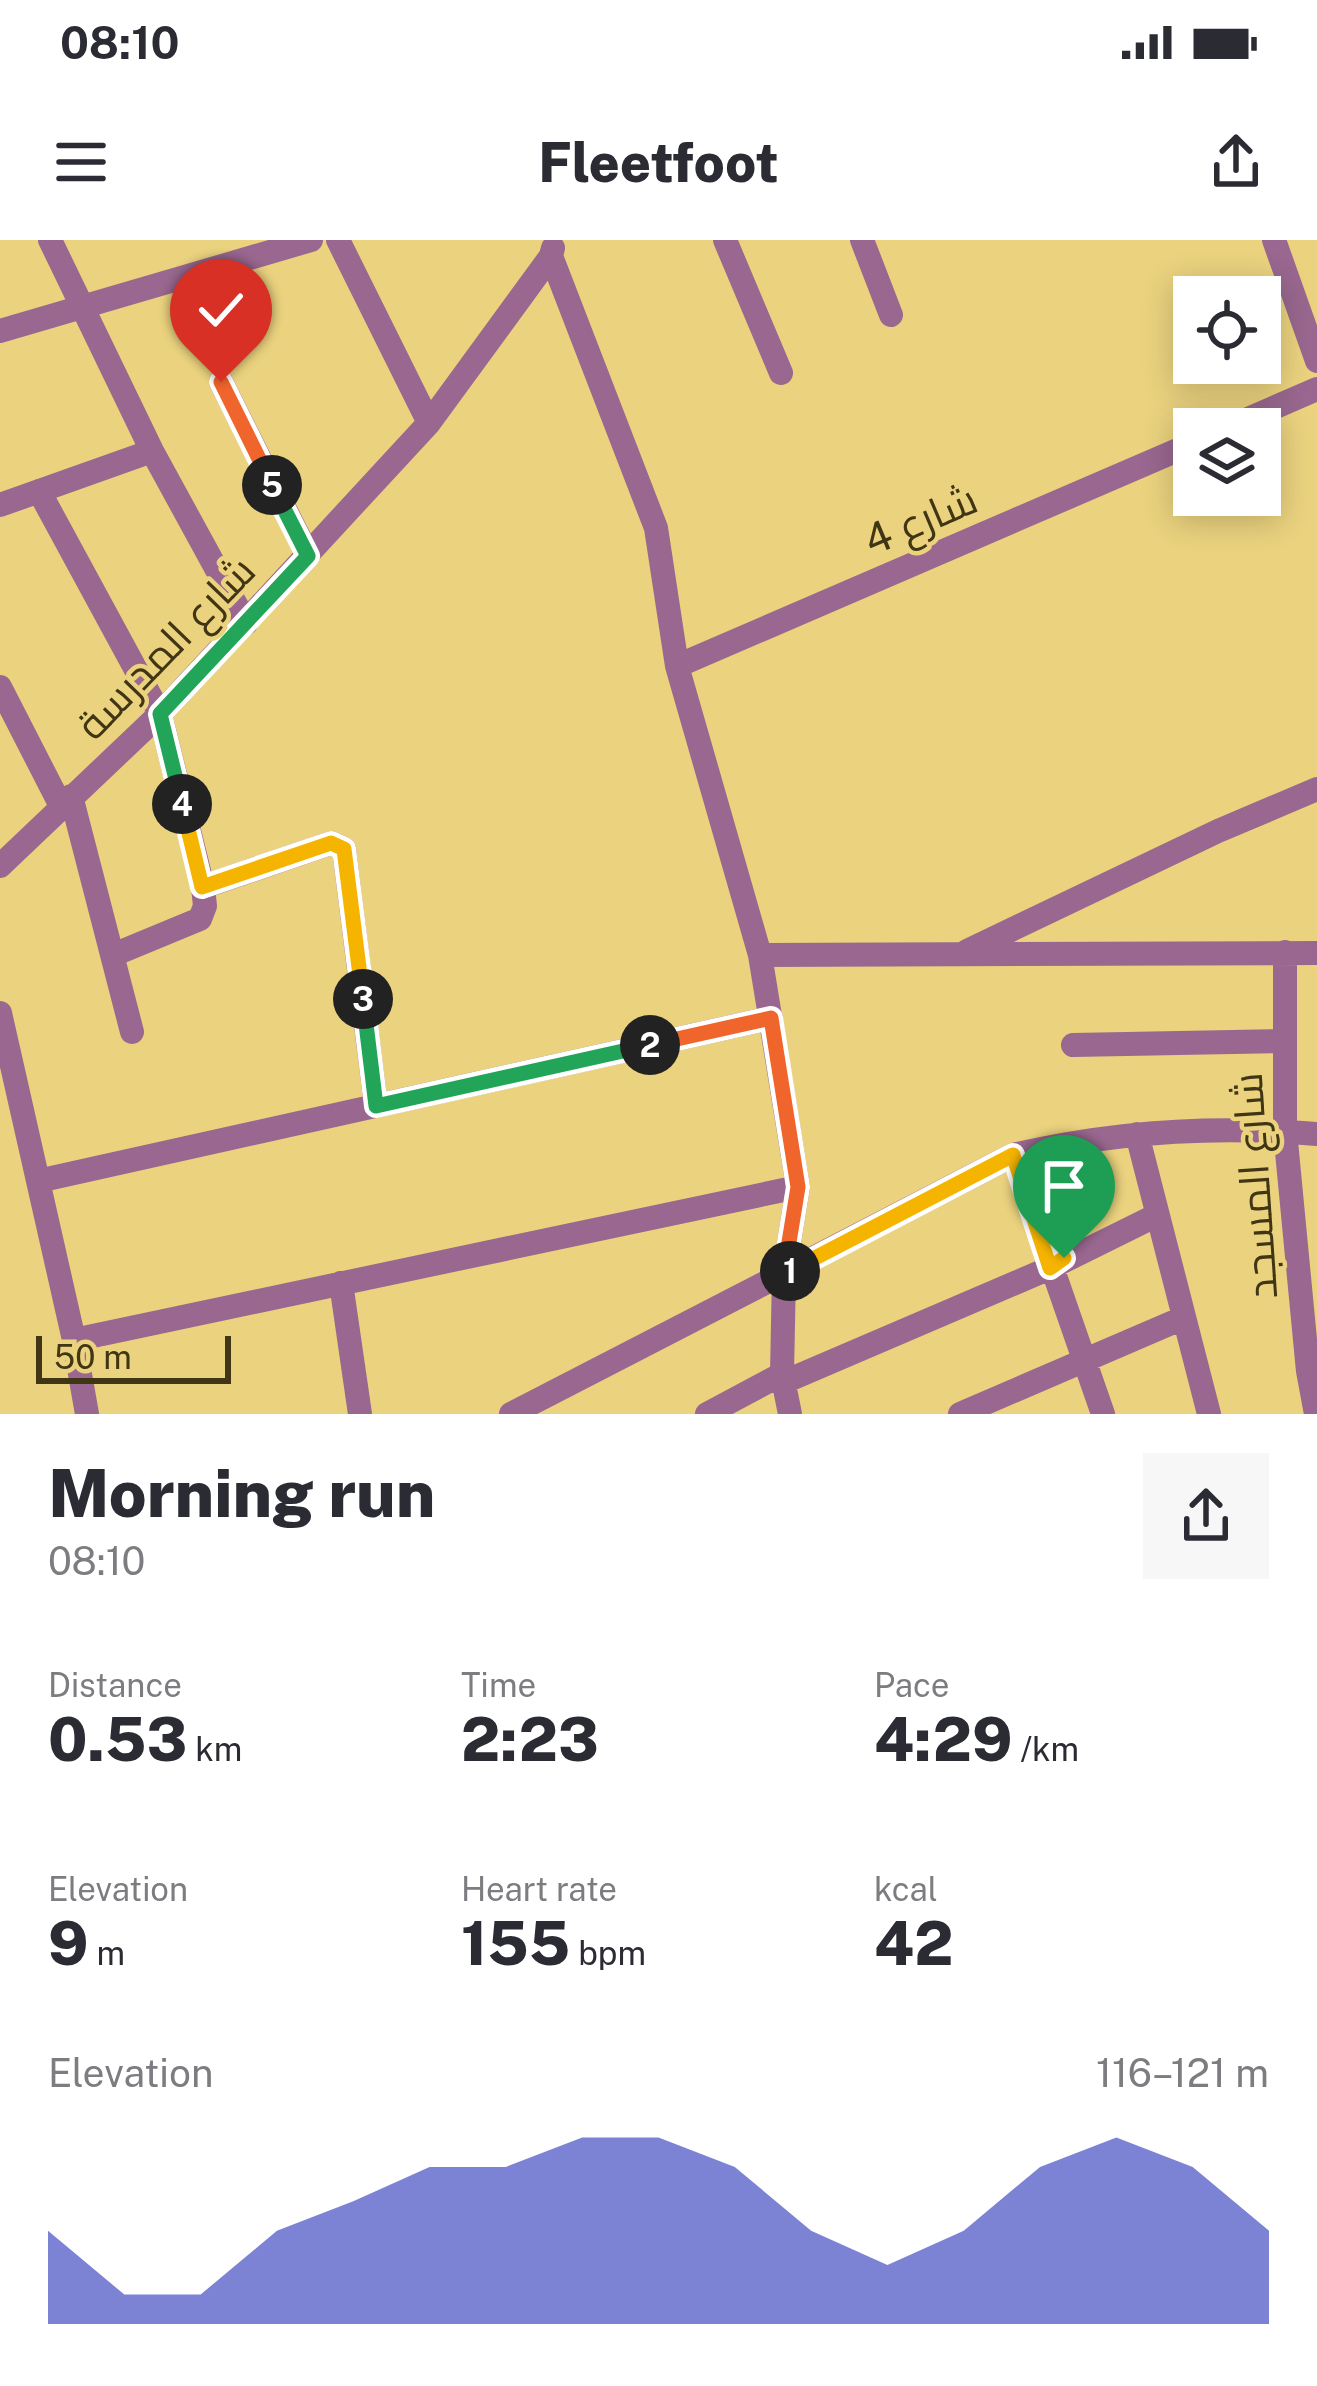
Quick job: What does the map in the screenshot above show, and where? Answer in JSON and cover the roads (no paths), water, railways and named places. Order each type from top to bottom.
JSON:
[{"type":"street","points":[[50,240],[152,451],[246,622]]},
{"type":"street","points":[[0,331],[311,240]]},
{"type":"street","points":[[338,240],[429,423]]},
{"type":"street","points":[[725,240],[782,373]]},
{"type":"street","points":[[862,240],[891,315]]},
{"type":"street","points":[[1274,240],[1317,361]]},
{"type":"street","points":[[553,248],[656,529],[677,666],[760,955],[798,1187],[784,1273],[783,1378],[790,1414]]},
{"type":"street","name":"شارع المدرسة","points":[[0,866],[160,714],[429,423],[553,248]]},
{"type":"street","points":[[221,382],[308,556]]},
{"type":"street","points":[[1273,408],[1317,389]]},
{"type":"street","points":[[0,505],[152,451]]},
{"type":"street","name":"شارع 4","points":[[677,666],[1173,451]]},
{"type":"street","points":[[39,491],[160,714],[202,887],[205,906],[200,919],[113,955]]},
{"type":"street","points":[[0,687],[66,801],[132,1033]]},
{"type":"street","points":[[959,955],[1317,789]]},
{"type":"street","points":[[202,887],[331,843],[344,849],[376,1106]]},
{"type":"street","name":"شارع المسجد","points":[[1285,952],[1285,1131],[1316,1414]]},
{"type":"street","points":[[760,955],[1317,953]]},
{"type":"street","points":[[0,1013],[87,1414]]},
{"type":"street","points":[[38,1180],[771,1018]]},
{"type":"street","points":[[1073,1045],[1284,1041]]},
{"type":"street","points":[[1137,1134],[1209,1414]]},
{"type":"street","points":[[512,1414],[1013,1155],[1083,1139],[1137,1134],[1317,1134]]},
{"type":"street","points":[[1013,1155],[1103,1414]]},
{"type":"street","points":[[74,1340],[798,1187]]},
{"type":"street","points":[[707,1414],[1050,1268],[1155,1216]]},
{"type":"street","points":[[341,1283],[361,1414]]},
{"type":"street","points":[[960,1414],[997,1407],[1084,1360],[1183,1318]]}]
